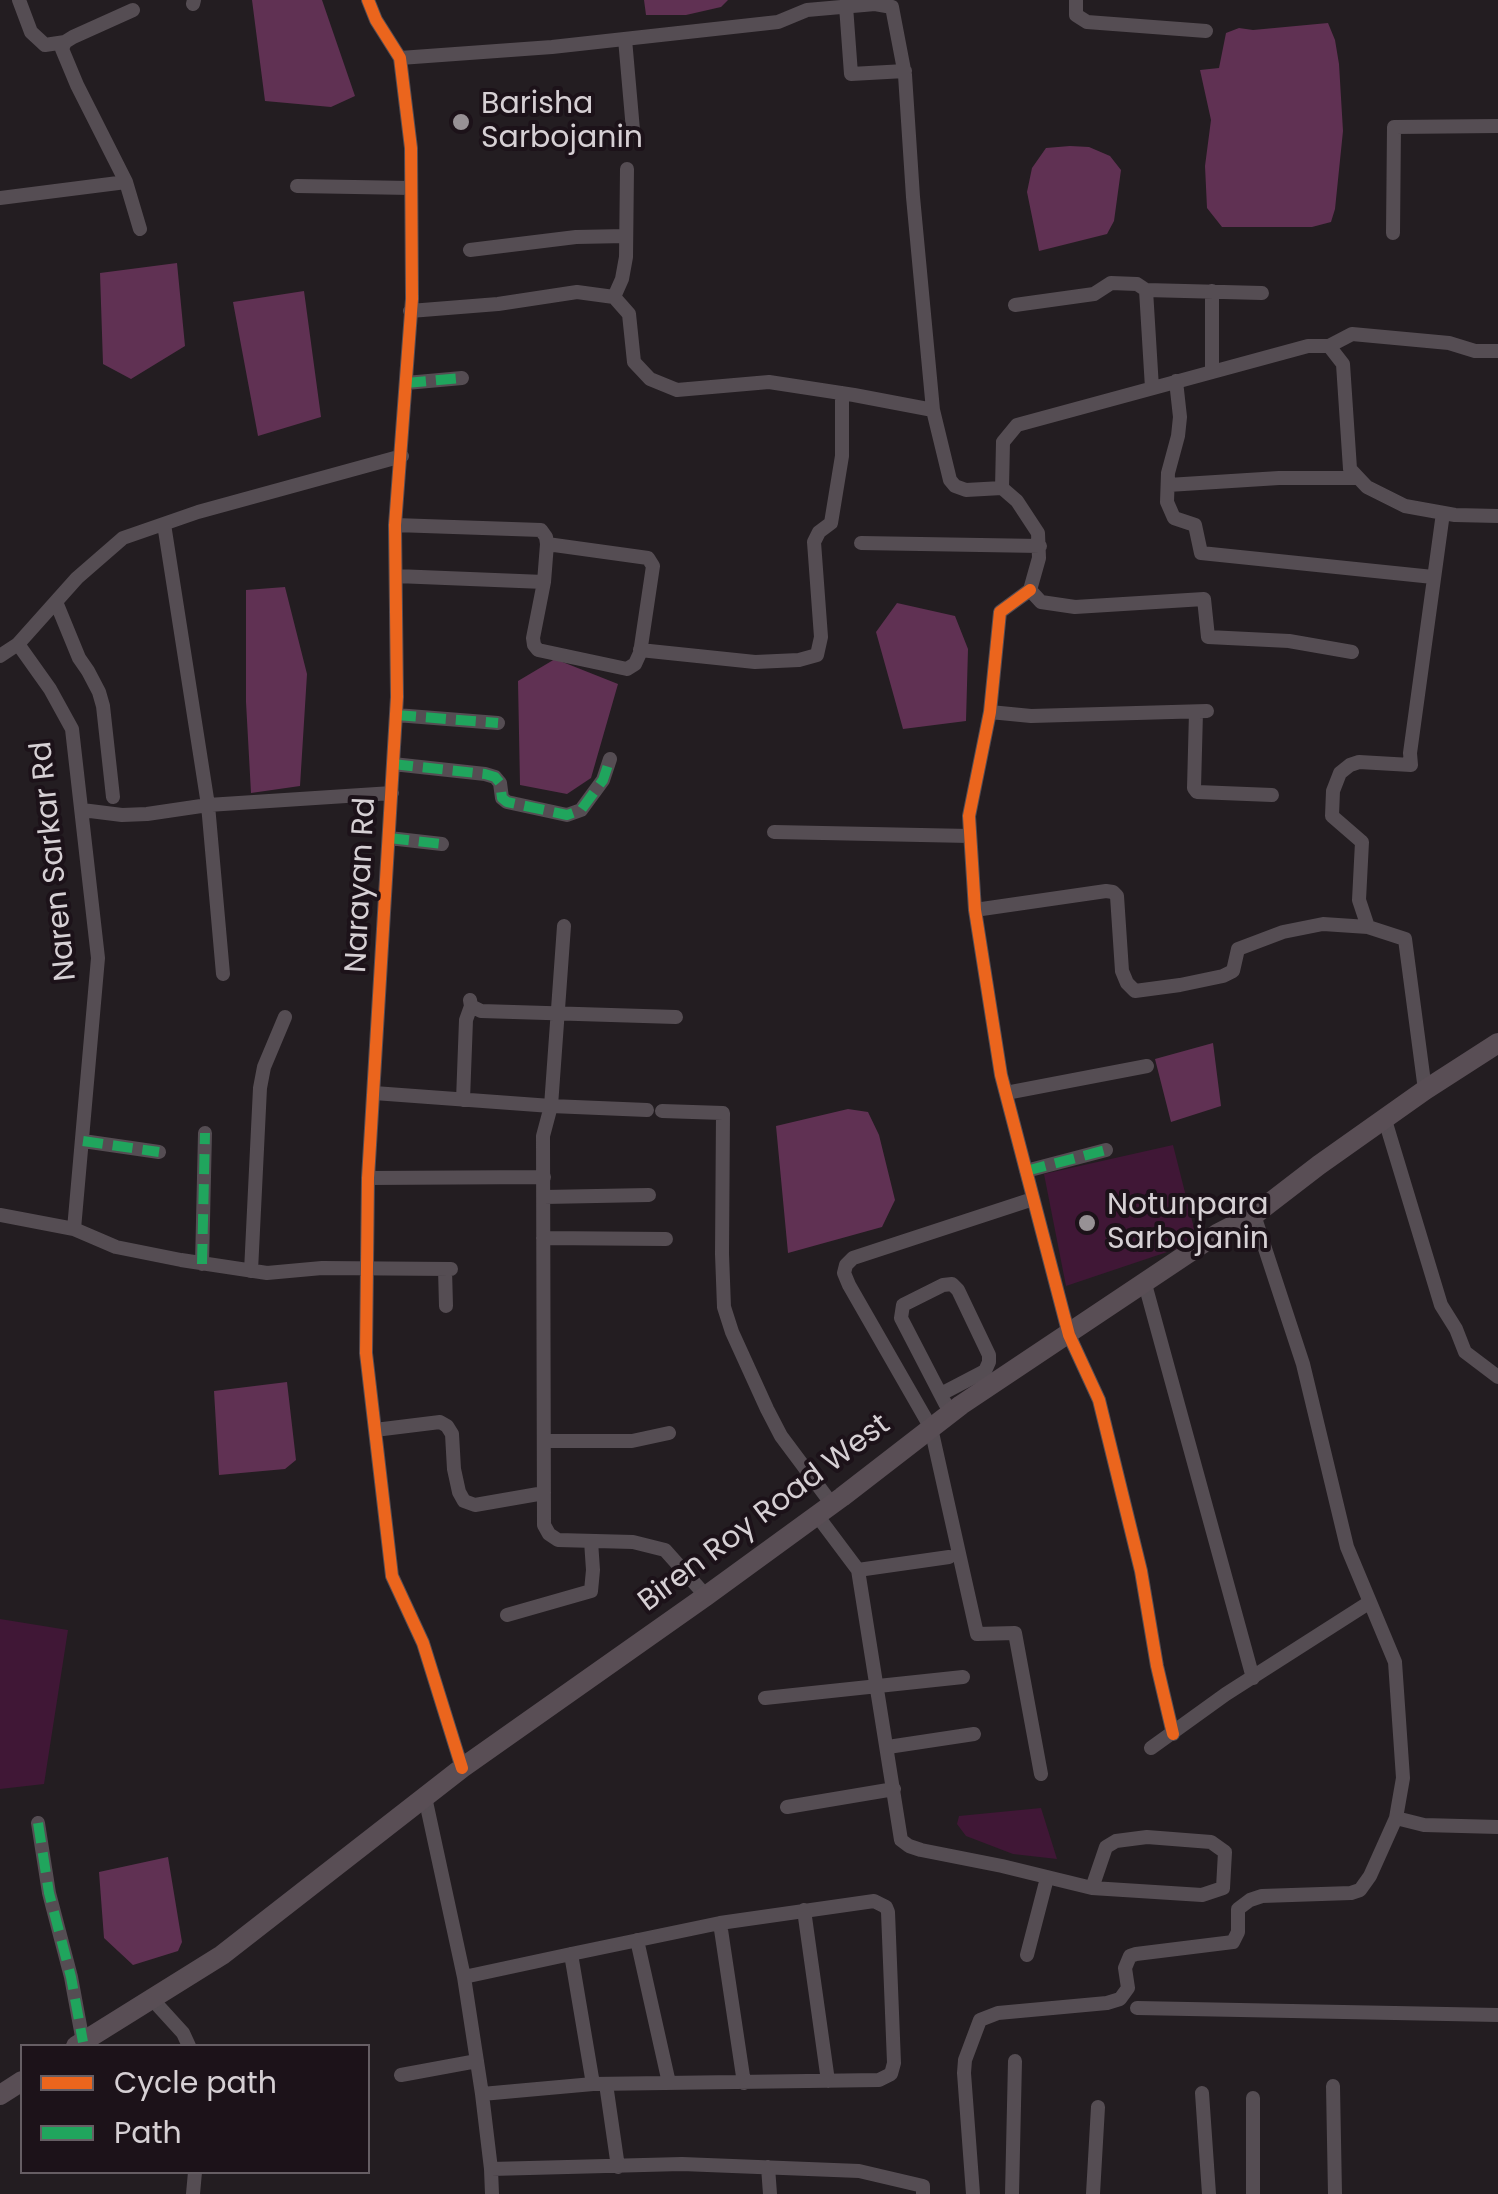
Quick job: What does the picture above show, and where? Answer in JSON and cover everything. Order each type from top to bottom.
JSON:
[{"type":"main road","name":"Biren Roy Road West","points":[[80,2044],[222,1955],[462,1768],[706,1596],[930,1428],[946,1403],[1069,1335],[1218,1234],[1254,1216],[1319,1165],[1498,1043]]},
{"type":"street","points":[[18,0],[32,32],[45,45],[64,42],[134,10]]},
{"type":"street","name":"Narayan Rd","points":[[368,0],[400,58],[411,148],[412,299],[395,525],[396,715],[368,1178],[366,1354],[392,1576],[423,1643],[462,1768]]},
{"type":"street","points":[[1076,0],[1076,15],[1087,22],[1206,32]]},
{"type":"street","points":[[400,58],[778,22],[807,10],[875,2],[894,10],[905,71],[933,410],[950,480],[966,490],[1002,488],[1018,500],[1038,533],[1040,546],[1030,590],[1000,612],[990,712],[969,816],[975,910],[1001,1075],[1069,1335],[1100,1400],[1141,1571],[1173,1734]]},
{"type":"street","points":[[846,6],[851,74],[905,71]]},
{"type":"street","points":[[625,39],[633,130]]},
{"type":"street","points":[[64,42],[67,63],[126,182],[140,229]]},
{"type":"street","points":[[1393,233],[1394,127],[1498,126]]},
{"type":"street","points":[[614,297],[626,257],[627,168]]},
{"type":"street","points":[[0,198],[126,182]]},
{"type":"street","points":[[297,186],[411,188]]},
{"type":"street","points":[[470,250],[576,237],[626,236]]},
{"type":"street","points":[[1015,304],[1094,294],[1111,282],[1137,284],[1146,290],[1262,293]]},
{"type":"street","points":[[1146,290],[1152,388]]},
{"type":"street","points":[[1212,291],[1212,372]]},
{"type":"street","points":[[410,311],[577,292],[614,297],[629,314],[634,362],[650,379],[676,390],[770,382],[933,410]]},
{"type":"street","points":[[1002,488],[1003,442],[1017,425],[1176,381],[1308,346],[1329,346],[1352,334],[1498,351]]},
{"type":"street","points":[[1329,346],[1343,364],[1350,469],[1358,478],[1367,487],[1405,506],[1498,516]]},
{"type":"street","points":[[406,383],[462,378]]},
{"type":"street","points":[[1176,381],[1180,417],[1168,472],[1167,502],[1174,518],[1196,525],[1204,555],[1433,577]]},
{"type":"street","points":[[640,650],[755,662],[810,659],[817,655],[822,638],[814,542],[830,523],[842,456],[842,393]]},
{"type":"street","points":[[0,656],[18,644],[77,578],[124,538],[198,512],[402,456]]},
{"type":"street","points":[[1168,485],[1358,478]]},
{"type":"street","points":[[1368,927],[1359,900],[1362,842],[1332,816],[1333,791],[1340,773],[1350,765],[1411,765],[1443,512]]},
{"type":"street","points":[[164,524],[208,804],[223,974]]},
{"type":"street","points":[[395,525],[541,530],[547,544],[534,645],[538,650],[627,669],[635,664],[652,561],[547,544]]},
{"type":"street","points":[[861,542],[1040,546]]},
{"type":"street","points":[[396,576],[544,582]]},
{"type":"street","points":[[1030,590],[1041,602],[1074,607],[1204,598],[1208,637],[1289,641],[1352,652]]},
{"type":"street","points":[[56,602],[104,706],[113,796]]},
{"type":"street","name":"Naren Sarkar Rd","points":[[18,644],[50,688],[72,729],[98,958],[74,1229]]},
{"type":"street","points":[[990,712],[1030,716],[1201,712],[1194,788],[1197,792],[1272,796]]},
{"type":"street","points":[[396,715],[498,723]]},
{"type":"street","points":[[393,764],[485,774],[500,783],[502,798],[507,802],[568,815],[581,810],[602,780],[610,759]]},
{"type":"street","points":[[82,810],[147,814],[208,804],[392,793]]},
{"type":"street","points":[[774,832],[970,836]]},
{"type":"street","points":[[389,838],[442,844]]},
{"type":"street","points":[[975,910],[1113,892],[1117,896],[1122,971],[1135,991],[1223,976],[1233,971],[1238,949],[1283,932],[1324,924],[1368,927],[1405,939],[1426,1090]]},
{"type":"street","points":[[564,926],[551,1106],[543,1136],[544,1524],[558,1540],[634,1542],[665,1550],[706,1596]]},
{"type":"street","points":[[464,1100],[466,1020],[471,1003],[482,1010],[676,1018]]},
{"type":"street","points":[[251,1271],[260,1088],[264,1067],[285,1017]]},
{"type":"street","points":[[1006,1093],[1147,1066]]},
{"type":"street","points":[[374,1093],[723,1114],[724,1307],[758,1392],[858,1570],[901,1840],[909,1846],[1092,1888],[1202,1895],[1223,1888],[1225,1852],[1211,1842],[1146,1837],[1116,1840],[1106,1847],[1092,1888]]},
{"type":"street","points":[[1385,1120],[1440,1304],[1465,1352],[1498,1378]]},
{"type":"street","points":[[202,1264],[205,1133]]},
{"type":"street","points":[[83,1141],[158,1152]]},
{"type":"street","points":[[1026,1170],[1106,1150]]},
{"type":"street","points":[[368,1178],[544,1177]]},
{"type":"street","points":[[544,1197],[649,1195]]},
{"type":"street","points":[[1033,1199],[853,1258],[844,1273],[930,1428],[976,1634],[1014,1634],[1041,1774]]},
{"type":"street","points":[[0,1216],[74,1229],[116,1246],[267,1273],[322,1268],[448,1269],[446,1306]]},
{"type":"street","points":[[972,2194],[965,2060],[980,2020],[998,2013],[1120,1999],[1128,1988],[1125,1968],[1130,1956],[1233,1942],[1238,1932],[1238,1908],[1250,1900],[1360,1890],[1396,1818],[1403,1778],[1394,1662],[1347,1546],[1303,1364],[1254,1216]]},
{"type":"street","points":[[543,1238],[666,1239]]},
{"type":"street","points":[[952,1284],[989,1362],[985,1370],[946,1403],[901,1318],[903,1306],[952,1284]]},
{"type":"street","points":[[1145,1284],[1254,1678]]},
{"type":"street","points":[[375,1430],[440,1422],[447,1426],[452,1434],[454,1469],[464,1501],[475,1504],[544,1494]]},
{"type":"street","points":[[544,1442],[632,1441],[669,1434]]},
{"type":"street","points":[[507,1614],[591,1591],[591,1541]]},
{"type":"street","points":[[858,1570],[949,1556]]},
{"type":"street","points":[[1150,1748],[1370,1602]]},
{"type":"street","points":[[765,1698],[964,1677]]},
{"type":"street","points":[[888,1747],[974,1734]]},
{"type":"street","points":[[787,1807],[894,1788]]},
{"type":"street","points":[[425,1797],[464,1978],[492,2194]]},
{"type":"street","points":[[1396,1818],[1424,1825],[1498,1828]]},
{"type":"street","points":[[38,1823],[49,1893],[71,1978],[80,2044]]},
{"type":"street","points":[[1027,1956],[1047,1878]]},
{"type":"street","points":[[464,1978],[720,1923],[874,1901],[888,1912],[894,2062],[891,2074],[879,2080],[600,2084],[482,2094]]},
{"type":"street","points":[[804,1910],[828,2081]]},
{"type":"street","points":[[720,1923],[744,2083]]},
{"type":"street","points":[[637,1940],[670,2084]]},
{"type":"street","points":[[571,1954],[618,2166]]},
{"type":"street","points":[[152,1999],[188,2044]]},
{"type":"street","points":[[1137,2008],[1498,2015]]},
{"type":"street","points":[[401,2075],[477,2061]]},
{"type":"street","points":[[1012,2194],[1014,2062]]},
{"type":"street","points":[[1333,2086],[1335,2194]]},
{"type":"street","points":[[1202,2093],[1209,2194]]},
{"type":"street","points":[[1253,2098],[1253,2194]]},
{"type":"street","points":[[1093,2194],[1098,2107]]},
{"type":"street","points":[[491,2169],[682,2164],[858,2172],[924,2186],[923,2194]]},
{"type":"street","points":[[768,2167],[770,2194]]},
{"type":"shaded area","points":[[252,0],[322,0],[355,96],[331,107],[265,101]]},
{"type":"shaded area","points":[[644,0],[728,0],[721,7],[686,15],[646,15]]},
{"type":"shaded area","points":[[1328,23],[1339,64],[1343,131],[1331,222],[1312,227],[1222,227],[1207,208],[1205,166],[1211,120],[1200,70],[1219,68],[1226,33],[1239,28]]},
{"type":"shaded area","points":[[1089,147],[1110,156],[1121,170],[1114,221],[1107,234],[1039,251],[1027,192],[1032,168],[1046,148]]},
{"type":"shaded area","points":[[177,263],[185,346],[131,379],[103,364],[100,273]]},
{"type":"shaded area","points":[[304,291],[321,417],[258,436],[233,302]]},
{"type":"shaded area","points":[[285,587],[307,674],[300,786],[251,793],[246,590]]},
{"type":"shaded area","points":[[897,603],[955,616],[968,649],[966,721],[903,729],[876,632]]},
{"type":"shaded area","points":[[555,659],[618,684],[591,778],[567,794],[520,785],[518,681]]},
{"type":"shaded area","points":[[1213,1043],[1221,1106],[1171,1122],[1155,1059]]},
{"type":"shaded area","points":[[848,1109],[868,1112],[879,1135],[895,1200],[882,1227],[788,1253],[776,1126]]},
{"type":"shaded area","points":[[1173,1145],[1196,1236],[1182,1247],[1066,1286],[1044,1174]]},
{"type":"shaded area","points":[[287,1382],[296,1460],[285,1469],[219,1475],[214,1391]]},
{"type":"shaded area","points":[[0,1619],[68,1630],[44,1784],[0,1789]]},
{"type":"shaded area","points":[[1041,1808],[1057,1859],[1013,1854],[966,1836],[957,1824],[959,1816]]},
{"type":"shaded area","points":[[168,1857],[182,1942],[178,1951],[133,1965],[104,1938],[99,1872]]},
{"type":"marked path","points":[[406,383],[462,378]]},
{"type":"marked path","points":[[396,715],[498,723]]},
{"type":"marked path","points":[[393,764],[485,774],[500,783],[502,798],[507,802],[567,815],[581,810],[603,780],[610,759]]},
{"type":"marked path","points":[[389,838],[442,844]]},
{"type":"marked path","points":[[202,1264],[205,1133]]},
{"type":"marked path","points":[[83,1141],[159,1152]]},
{"type":"marked path","points":[[1026,1171],[1106,1150]]},
{"type":"marked path","points":[[38,1823],[49,1893],[83,2042]]},
{"type":"cycle path","points":[[368,0],[400,58],[411,148],[412,299],[395,525],[397,697],[368,1178],[366,1353],[392,1576],[423,1643],[462,1768]]},
{"type":"cycle path","points":[[1030,590],[1000,612],[990,712],[969,816],[975,910],[1001,1075],[1069,1335],[1099,1400],[1141,1571],[1173,1734]]},
{"type":"place","name":"Barisha Sarbojanin","points":[[461,122]]},
{"type":"place","name":"Notunpara Sarbojanin","points":[[1087,1223]]}]
